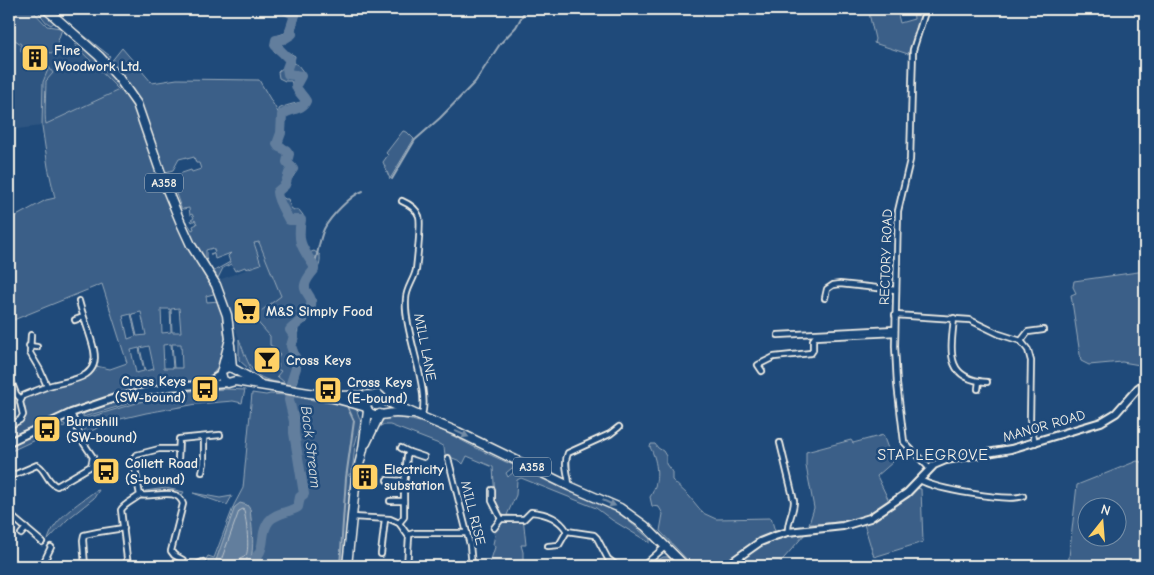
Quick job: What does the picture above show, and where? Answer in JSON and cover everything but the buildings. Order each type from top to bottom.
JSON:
[{"type":"main road","name":"A358","points":[[46,9],[99,56],[118,77],[137,104],[165,185],[184,231],[214,282],[224,304],[230,325],[229,343],[222,372]]},
{"type":"main road","name":"A358","points":[[229,343],[237,376],[231,382]]},
{"type":"main road","points":[[231,382],[223,380],[222,372],[228,367],[234,369]]},
{"type":"main road","name":"A358","points":[[234,369],[261,385]]},
{"type":"main road","name":"A358","points":[[231,382],[294,390],[330,397],[367,409],[374,415],[419,416]]},
{"type":"main road","name":"A358","points":[[330,397],[379,395],[384,400],[458,432],[568,486],[620,508],[645,526],[686,566]]},
{"type":"main road","points":[[347,566],[356,477],[363,449],[367,401],[371,396]]},
{"type":"main road","points":[[363,449],[386,407],[384,400]]},
{"type":"street","name":"RECTORY ROAD","points":[[926,9],[912,54],[911,150],[898,211],[895,331],[896,371],[903,435],[908,448],[930,469]]},
{"type":"street","name":"MILL LANE","points":[[402,201],[414,208],[419,216],[416,271],[406,298],[409,332],[422,388],[424,409],[419,416]]},
{"type":"street","points":[[825,298],[828,289],[833,285],[840,284],[896,290]]},
{"type":"street","points":[[9,426],[20,420],[23,415],[20,405],[23,396],[47,386],[80,379],[90,370],[94,361],[94,350],[83,317],[80,301]]},
{"type":"street","points":[[895,316],[970,320],[1021,342],[1026,346],[1030,355],[1030,420],[1035,443]]},
{"type":"street","points":[[75,320],[83,317]]},
{"type":"street","points":[[954,318],[952,359],[955,368],[958,372],[986,382]]},
{"type":"street","points":[[1021,342],[1028,332],[1043,330]]},
{"type":"street","points":[[778,335],[895,331]]},
{"type":"street","points":[[762,371],[758,365],[774,357],[811,354],[815,337],[895,331]]},
{"type":"street","points":[[30,335],[30,353],[47,386]]},
{"type":"street","points":[[29,346],[37,347]]},
{"type":"street","points":[[949,373],[955,368]]},
{"type":"street","points":[[206,384],[222,372]]},
{"type":"street","points":[[9,376],[16,394],[21,399]]},
{"type":"street","points":[[978,389],[979,381]]},
{"type":"street","points":[[9,442],[71,414],[115,398],[150,390],[231,382]]},
{"type":"street","name":"MANOR ROAD","points":[[726,566],[760,542],[788,532],[831,528],[863,521],[907,493],[930,469],[946,460],[1035,443],[1107,419],[1116,413],[1138,388],[1145,383]]},
{"type":"street","points":[[9,477],[37,465],[42,467],[52,484],[58,486],[91,466],[93,457],[83,442],[71,414]]},
{"type":"street","points":[[568,486],[566,458],[568,453],[619,428]]},
{"type":"street","points":[[178,460],[178,441],[181,438],[220,434]]},
{"type":"street","points":[[202,472],[204,437]]},
{"type":"street","points":[[780,443],[794,501],[788,532]]},
{"type":"street","points":[[402,448],[424,457]]},
{"type":"street","points":[[140,495],[133,462],[134,456],[139,453],[159,449],[178,449]]},
{"type":"street","points":[[399,523],[404,517],[404,482],[409,452]]},
{"type":"street","name":"MILL RISE","points":[[448,458],[470,545],[472,566]]},
{"type":"street","name":"MILL RISE","points":[[450,464],[458,463]]},
{"type":"street","points":[[387,480],[404,482]]},
{"type":"street","points":[[920,480],[937,487],[965,492],[1010,498],[1023,496]]},
{"type":"street","points":[[492,490],[492,500],[501,519]]},
{"type":"street","points":[[129,565],[121,510],[140,495],[147,496],[167,493],[179,497],[183,501],[171,551],[182,559],[186,565],[194,566],[203,562]]},
{"type":"street","points":[[485,501],[492,500]]},
{"type":"street","points":[[390,501],[404,502]]},
{"type":"street","points":[[501,519],[524,519],[532,512],[539,512],[557,519],[564,524],[567,531],[561,547],[548,546]]},
{"type":"street","points":[[9,514],[42,542]]},
{"type":"street","points":[[352,517],[385,519],[399,523],[409,539],[408,566]]},
{"type":"street","points":[[381,554],[385,519]]},
{"type":"street","points":[[494,528],[501,519]]},
{"type":"street","points":[[21,534],[26,528]]},
{"type":"street","points":[[85,566],[82,540],[84,535],[124,528]]},
{"type":"street","points":[[567,531],[594,535],[598,538],[608,560],[617,566]]},
{"type":"street","points":[[408,536],[416,533],[467,533]]},
{"type":"street","points":[[643,566],[666,546]]},
{"type":"street","points":[[42,566],[51,547]]},
{"type":"shaded area","points":[[9,9],[31,9],[47,26],[61,28],[54,53],[21,51],[21,44],[9,36]]},
{"type":"shaded area","points":[[36,9],[43,9],[55,22],[51,25],[46,22]]},
{"type":"shaded area","points":[[280,9],[294,9],[300,13],[293,36],[288,40],[278,43],[282,45],[284,50],[295,56],[294,63],[304,73],[299,86],[306,95],[307,105],[303,109],[285,116],[280,140],[288,150],[292,163],[295,164],[296,172],[280,195],[288,199],[291,208],[299,210],[303,215],[302,239],[309,253],[314,251],[320,255],[319,267],[309,282],[312,296],[310,313],[307,322],[298,327],[295,348],[298,366],[296,384],[287,383],[286,385],[255,378],[250,375],[250,370],[239,360],[239,339],[253,371],[265,379],[285,383],[277,376],[281,371],[277,369],[279,366],[275,362],[280,355],[270,345],[270,336],[253,317],[281,296],[259,242],[254,243],[261,264],[235,271],[231,264],[223,268],[218,278],[214,271],[230,262],[228,256],[231,253],[215,259],[214,254],[210,254],[215,252],[213,248],[206,250],[206,258],[210,267],[197,250],[184,223],[187,222],[192,230],[194,229],[193,226],[197,224],[195,220],[192,222],[191,220],[194,218],[192,214],[190,215],[189,208],[181,208],[175,191],[180,187],[170,177],[191,170],[192,172],[201,169],[199,163],[196,163],[194,157],[187,159],[187,157],[179,159],[173,170],[163,171],[144,114],[110,63],[122,48],[152,83],[177,79],[259,80],[279,114],[279,109],[302,102],[300,95],[295,94],[291,81],[279,78],[278,72],[286,65],[286,60],[274,51],[273,37],[285,33],[291,16]]},
{"type":"shaded area","points":[[868,9],[907,9],[908,14],[898,15],[900,23],[914,19],[913,9],[922,9],[908,54],[874,43],[875,39]]},
{"type":"shaded area","points":[[53,11],[110,56],[107,60]]},
{"type":"shaded area","points":[[9,36],[21,44],[21,51],[54,53],[62,59],[75,45],[119,90],[42,126],[9,130]]},
{"type":"shaded area","points":[[79,43],[106,67],[132,101],[139,115],[163,187],[217,293],[206,296],[207,302],[219,301],[221,305],[225,342],[224,354],[217,369],[205,379],[145,388],[103,399],[56,416],[9,437],[9,431],[25,419],[26,413],[23,404],[25,398],[51,387],[78,381],[92,372],[96,366],[110,369],[127,363],[102,284],[11,321],[9,324],[9,220],[46,200],[55,198],[42,126],[43,82],[49,67],[53,73],[46,81],[46,124],[119,90],[75,45]],"holes":[[[179,308],[181,332],[172,332],[171,309]],[[161,309],[170,309],[171,332],[162,333]],[[141,312],[146,335],[137,336],[132,314]],[[131,314],[136,336],[128,339],[123,316]],[[171,344],[173,368],[164,368],[163,345]],[[172,344],[181,344],[182,368],[174,368]],[[149,346],[154,369],[145,371],[140,348]],[[139,348],[144,371],[136,373],[131,350]]]},
{"type":"shaded area","points":[[403,131],[407,132],[414,139],[390,179],[383,162],[388,155],[386,153]]},
{"type":"shaded area","points":[[259,241],[281,296],[287,383],[265,380],[250,367],[219,280],[261,264],[254,243]]},
{"type":"shaded area","points":[[1145,271],[1145,371],[1140,365],[1122,362],[1089,365],[1081,361],[1071,295],[1076,293],[1073,287],[1074,281]]},
{"type":"shaded area","points":[[226,389],[245,390],[242,403],[233,401],[197,404],[146,413],[112,421],[85,434],[83,419],[174,392]]},
{"type":"shaded area","points":[[171,391],[83,417],[90,410],[111,402]]},
{"type":"shaded area","points":[[252,393],[285,395],[353,407],[357,411],[361,422],[355,445],[352,474],[349,474],[351,478],[343,566],[274,564],[267,566],[236,566],[247,562],[252,556],[250,509],[239,504],[235,507],[214,566],[202,566],[208,556],[214,558],[234,505],[243,488]]},
{"type":"shaded area","points":[[387,418],[412,420],[436,428],[522,469],[512,468],[506,473],[508,477],[517,471],[528,472],[598,502],[625,518],[650,539],[650,543],[596,508],[521,478],[517,480],[516,495],[507,515],[523,516],[526,545],[521,545],[523,566],[489,566],[495,547],[493,544],[494,534],[498,525],[503,521],[503,515],[495,499],[493,467],[467,456],[463,464],[445,455],[444,447],[439,444],[390,425],[379,427],[383,420]]},
{"type":"shaded area","points":[[54,423],[67,425],[9,452],[9,446]]},
{"type":"shaded area","points":[[883,435],[893,462],[877,476],[890,503],[871,513],[851,520],[809,524],[814,508],[806,466],[806,452],[851,440],[853,443]]},
{"type":"shaded area","points":[[651,444],[655,444],[663,451],[666,456],[666,464],[672,472],[672,480],[703,513],[716,519],[771,518],[775,531],[753,542],[719,566],[693,566],[660,531],[663,514],[659,507],[652,506],[650,497],[657,479]]},
{"type":"shaded area","points":[[1137,461],[1145,463],[1145,566],[1068,566],[1077,485]]},
{"type":"shaded area","points":[[166,488],[184,492],[182,495],[167,492],[147,493],[145,491]]},
{"type":"shaded area","points":[[916,488],[921,489],[923,542],[874,557],[864,524],[875,519]]},
{"type":"shaded area","points":[[99,490],[94,498],[68,519],[48,540],[55,525],[67,512]]},
{"type":"shaded area","points":[[193,493],[220,498],[232,496],[227,505]]},
{"type":"shaded area","points":[[800,533],[805,534],[777,566],[730,566],[771,540]]},
{"type":"shaded area","points":[[663,557],[668,557],[676,566],[652,566],[652,564]]},
{"type":"water","points":[[240,503],[247,505],[250,509],[253,536],[251,556],[249,560],[242,564],[214,566],[235,507]]},
{"type":"waterway","name":"Back Stream","points":[[247,566],[259,554],[264,532],[269,521],[275,516],[298,507],[300,497],[304,494],[294,433],[294,421],[289,400],[291,383],[296,368],[296,360],[291,346],[294,336],[290,330],[310,310],[311,303],[305,289],[305,284],[314,270],[314,266],[300,240],[301,220],[289,220],[277,195],[277,192],[285,185],[289,173],[293,169],[287,162],[289,154],[277,144],[281,133],[282,115],[302,106],[306,101],[296,85],[301,76],[288,74],[287,68],[290,60],[275,45],[276,40],[284,39],[292,34],[290,30],[295,15],[284,9]]},
{"type":"waterway","points":[[392,179],[415,140],[440,118],[475,82],[500,44],[516,27],[526,9]]},
{"type":"waterway","points":[[314,266],[321,238],[327,224],[347,202],[363,191]]},
{"type":"waterway","points":[[340,566],[346,478],[354,421],[347,406]]},
{"type":"waterway","name":"Back Stream","points":[[247,559],[249,565]]},
{"type":"place","name":"Fine Woodwork Ltd.","points":[[35,58]]},
{"type":"place","name":"M&S Simply Food","points":[[247,311]]},
{"type":"place","name":"Cross Keys","points":[[267,360]]},
{"type":"place","name":"Cross Keys (SW-bound)","points":[[205,389]]},
{"type":"place","name":"Cross Keys (E-bound)","points":[[328,390]]},
{"type":"place","name":"Burnshill (SW-bound)","points":[[47,429]]},
{"type":"place","name":"Collett Road (S-bound)","points":[[106,471]]},
{"type":"place","name":"Electricity substation","points":[[365,477]]},
{"type":"district","name":"STAPLEGROVE","points":[[933,455]]}]
